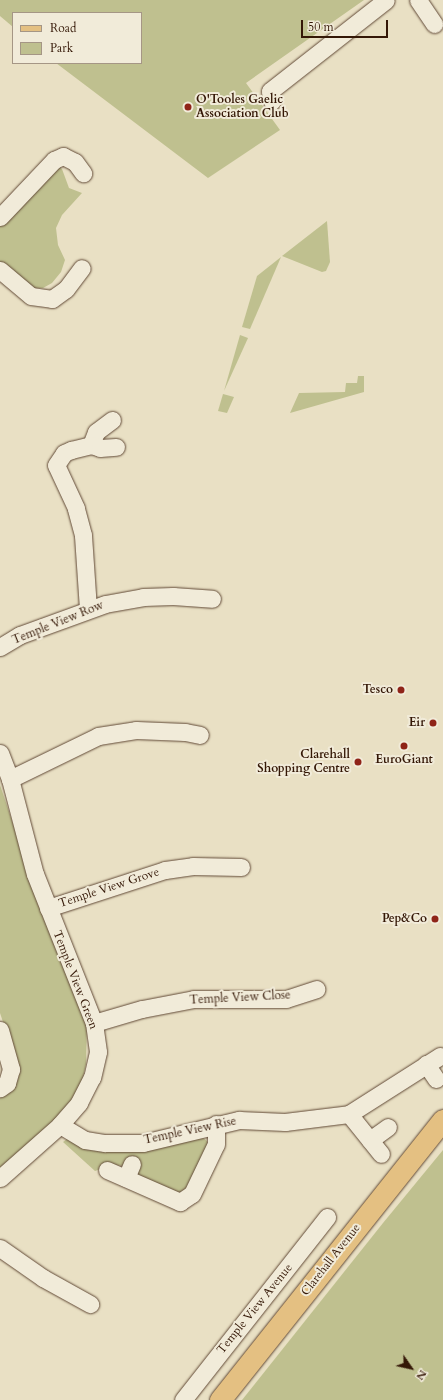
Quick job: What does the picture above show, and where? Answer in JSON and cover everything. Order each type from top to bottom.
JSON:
[{"type":"main road","name":"Clarehall Avenue","points":[[220,1400],[443,1120]]},
{"type":"street","points":[[272,101],[270,91],[386,0]]},
{"type":"street","points":[[418,0],[434,26]]},
{"type":"street","points":[[0,217],[54,160],[63,156],[75,162],[83,173]]},
{"type":"street","points":[[0,270],[31,296],[52,298],[66,289],[82,268]]},
{"type":"street","points":[[91,445],[96,432],[112,420]]},
{"type":"street","points":[[88,609],[83,535],[76,508],[56,466],[64,453],[91,445],[116,447]]},
{"type":"street","name":"Temple View Row","points":[[0,647],[20,635],[88,609],[143,597],[212,599]]},
{"type":"street","points":[[10,779],[98,736],[136,730],[185,732],[200,735]]},
{"type":"street","name":"Temple View Green","points":[[0,753],[10,779],[31,860],[48,908],[94,1023],[98,1052],[92,1078],[79,1103],[60,1125],[0,1178]]},
{"type":"street","name":"Temple View Grove","points":[[48,908],[165,870],[193,866],[241,867]]},
{"type":"street","name":"Temple View Close","points":[[94,1023],[142,1009],[194,999],[286,999],[316,989]]},
{"type":"street","points":[[0,1030],[12,1069],[7,1083],[0,1088]]},
{"type":"street","name":"Temple View Rise","points":[[60,1125],[85,1140],[105,1143],[135,1143],[239,1120],[285,1122],[349,1114],[433,1060],[436,1079]]},
{"type":"street","points":[[349,1114],[381,1154]]},
{"type":"street","points":[[107,1170],[129,1171],[180,1202],[192,1194],[216,1144],[216,1124]]},
{"type":"street","points":[[370,1140],[388,1126]]},
{"type":"street","name":"Temple View Avenue","points":[[183,1400],[327,1217]]},
{"type":"street","points":[[0,1248],[43,1278],[90,1304]]},
{"type":"green space","name":"O'Tooles Gaelic Association Club","points":[[0,0],[364,0],[246,83],[280,130],[208,178],[57,64],[142,64],[142,12],[12,12],[12,26],[0,16]]},
{"type":"green space","points":[[58,166],[62,169],[69,188],[82,193],[62,215],[56,228],[58,245],[65,260],[61,272],[52,283],[43,288],[31,288],[0,264],[0,221]]},
{"type":"green space","points":[[327,221],[330,262],[326,271],[322,272],[282,256]]},
{"type":"green space","points":[[281,257],[250,329],[242,327],[257,276]]},
{"type":"green space","points":[[240,335],[248,338],[224,391]]},
{"type":"green space","points":[[358,376],[364,376],[364,392],[290,413],[299,393],[345,392],[346,383],[357,383]]},
{"type":"green space","points":[[223,394],[234,397],[227,413],[218,411]]},
{"type":"green space","points":[[0,785],[34,886],[87,1021],[86,1064],[80,1093],[60,1119],[0,1169],[0,1098],[15,1085],[13,1052],[0,1013]]},
{"type":"green space","points":[[202,1137],[207,1141],[208,1147],[186,1191],[179,1195],[138,1179],[137,1171],[124,1166],[112,1165],[95,1171],[63,1142],[67,1139]]},
{"type":"green space","points":[[443,1150],[443,1400],[242,1400],[383,1223]]},
{"type":"place","name":"O'Tooles Gaelic Association Club","points":[[188,107]]},
{"type":"place","name":"Tesco","points":[[401,690]]},
{"type":"place","name":"Eir","points":[[433,723]]},
{"type":"place","name":"EuroGiant","points":[[404,746]]},
{"type":"place","name":"Clarehall Shopping Centre","points":[[358,762]]},
{"type":"place","name":"Pep&Co","points":[[435,919]]}]
